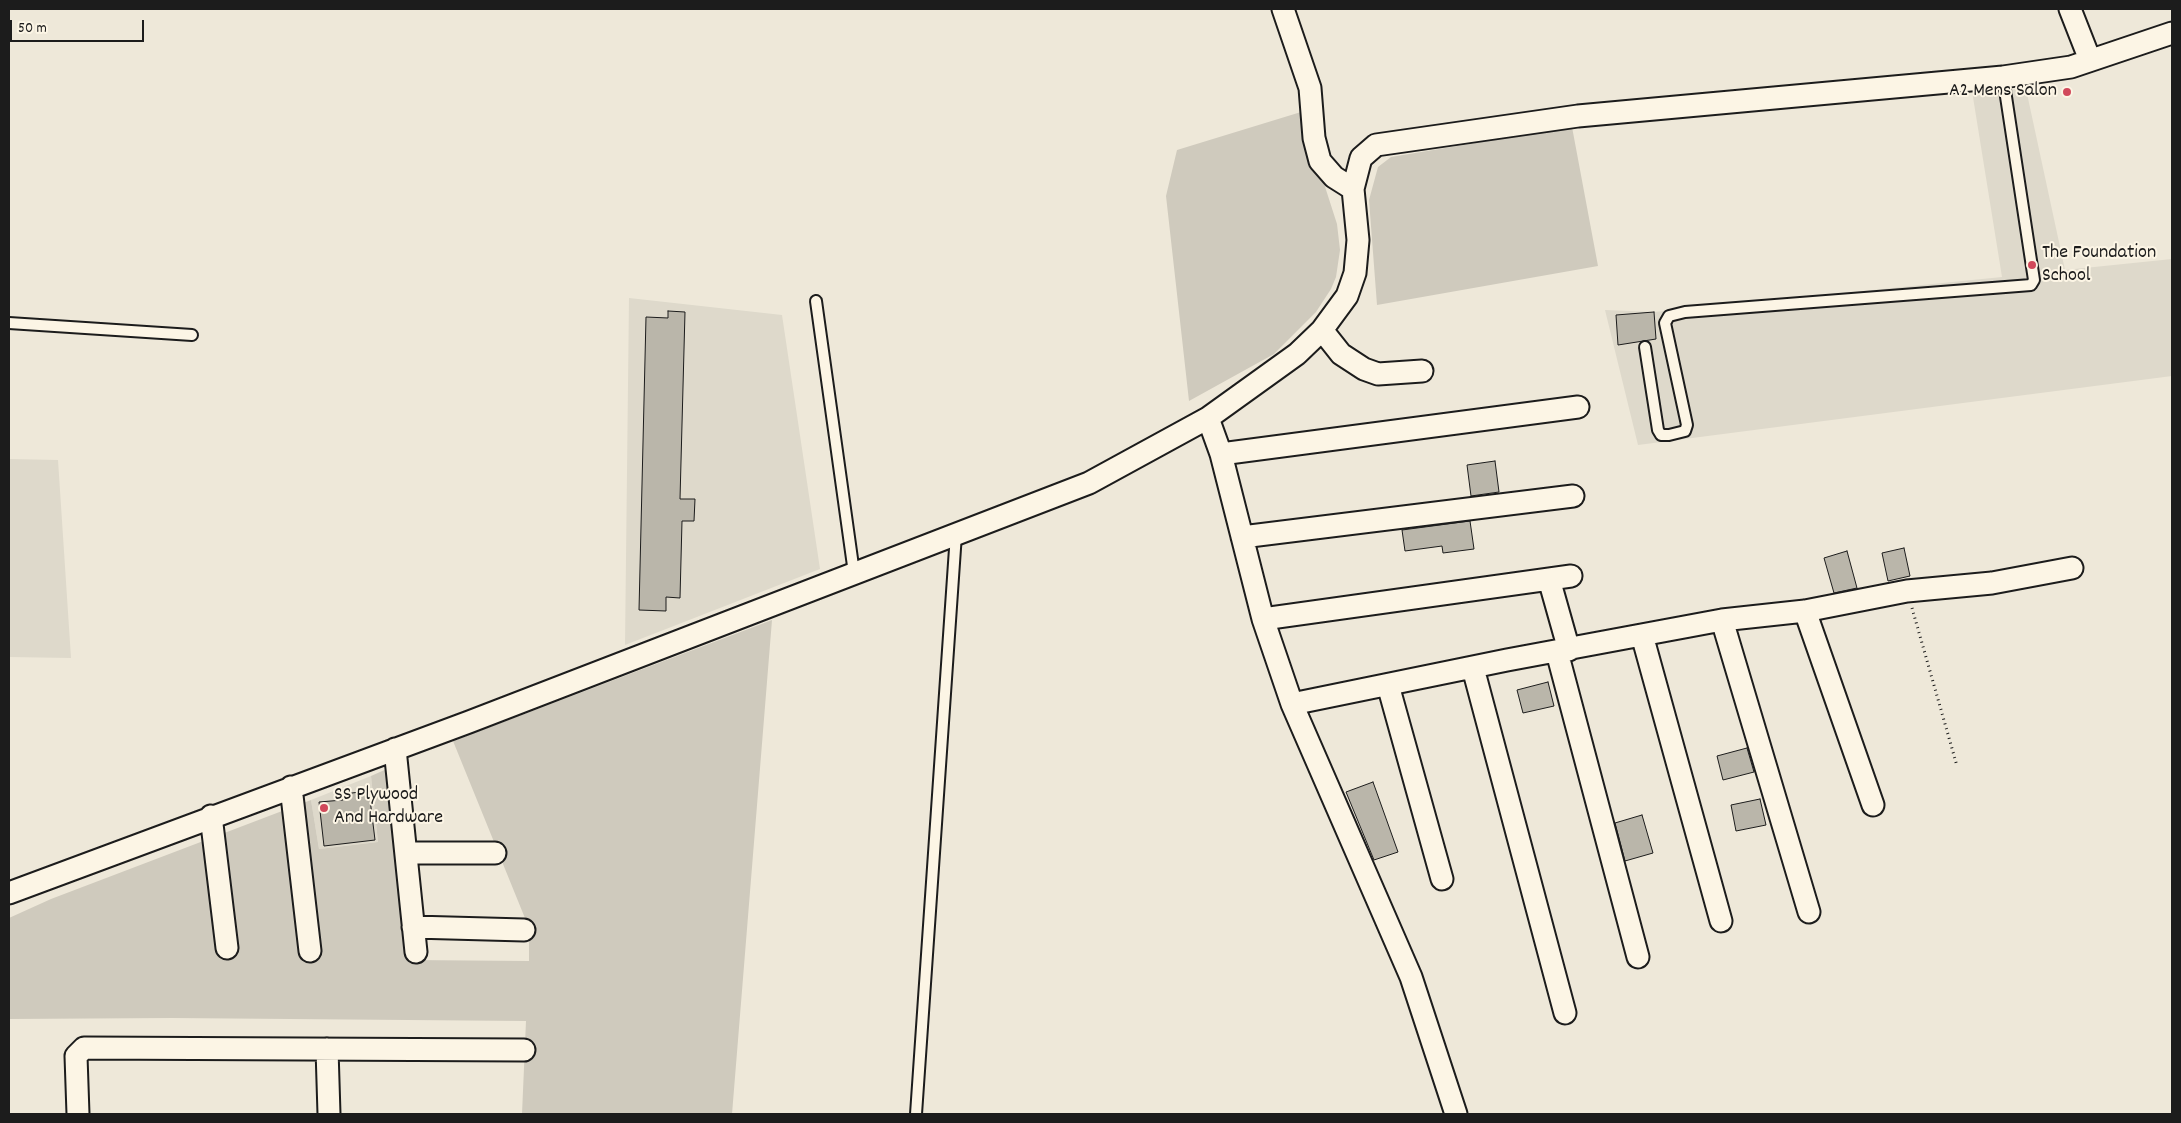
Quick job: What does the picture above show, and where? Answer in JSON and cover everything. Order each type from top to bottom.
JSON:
[{"type":"street","points":[[1283,9],[1310,88],[1314,138],[1320,161],[1334,177],[1353,190]]},
{"type":"street","points":[[2070,9],[2090,60]]},
{"type":"street","points":[[9,893],[211,816],[395,749],[1089,483],[1208,418],[1297,354],[1322,330],[1347,296],[1355,272],[1358,240],[1353,190],[1362,158],[1376,145],[1578,116],[2003,77],[2071,67],[2172,33]]},
{"type":"street","points":[[1322,330],[1341,354],[1364,369],[1378,374],[1422,371]]},
{"type":"street","points":[[1221,454],[1578,407]]},
{"type":"street","points":[[1208,418],[1221,454],[1263,619],[1292,704],[1411,977],[1456,1114]]},
{"type":"street","points":[[1242,537],[1572,496]]},
{"type":"street","points":[[1292,704],[1507,660],[1722,620],[1805,611],[1907,591],[1992,583],[2072,568]]},
{"type":"street","points":[[1263,619],[1571,576]]},
{"type":"street","points":[[1549,580],[1563,651],[1638,957]]},
{"type":"street","points":[[1805,611],[1873,805]]},
{"type":"street","points":[[1722,620],[1809,912]]},
{"type":"street","points":[[1642,635],[1721,921]]},
{"type":"street","points":[[1473,668],[1565,1013]]},
{"type":"street","points":[[1388,685],[1442,879]]},
{"type":"street","points":[[395,749],[416,952]]},
{"type":"street","points":[[291,787],[310,951]]},
{"type":"street","points":[[211,816],[227,948]]},
{"type":"street","points":[[406,853],[495,853]]},
{"type":"street","points":[[413,927],[524,930]]},
{"type":"street","points":[[78,1114],[76,1056],[84,1048],[524,1050]]},
{"type":"street","points":[[327,1048],[329,1114]]},
{"type":"lane","points":[[1645,347],[1658,430],[1660,436],[1669,435],[1685,431],[1687,425],[1665,323],[1669,316],[1685,312],[2032,285],[2034,280],[2003,77]]},
{"type":"lane","points":[[816,301],[854,573]]},
{"type":"lane","points":[[9,324],[192,336]]},
{"type":"lane","points":[[916,1114],[956,534]]},
{"type":"path","points":[[1907,591],[1957,766]]},
{"type":"shaded area","name":"The Foundation School","points":[[2026,89],[2065,270],[2172,259],[2172,376],[1638,445],[1605,310],[1654,312],[2002,277],[1972,91]]},
{"type":"shaded area","points":[[1301,112],[1337,224],[1340,250],[1336,277],[1331,289],[1316,312],[1274,354],[1189,401],[1166,196],[1177,150]]},
{"type":"shaded area","points":[[1572,127],[1598,266],[1377,305],[1369,200],[1378,167],[1391,157]]},
{"type":"shaded area","points":[[629,298],[782,315],[820,569],[625,645]]},
{"type":"shaded area","points":[[9,459],[58,460],[71,658],[9,657]]},
{"type":"shaded area","points":[[772,620],[732,1114],[522,1114],[526,1021],[172,1018],[9,1019],[9,918],[51,899],[311,800],[319,849],[378,842],[371,776],[389,768],[409,960],[529,961],[529,928],[453,741]]},
{"type":"shaded area","points":[[371,776],[378,842],[319,849],[311,800]]},
{"type":"building","points":[[668,311],[685,312],[680,499],[695,499],[694,521],[682,521],[680,598],[666,597],[666,611],[639,610],[646,317],[668,318]]},
{"type":"building","points":[[1654,312],[1656,339],[1618,345],[1616,315]]},
{"type":"building","points":[[1495,461],[1499,492],[1471,496],[1467,465]]},
{"type":"building","points":[[1470,521],[1474,549],[1443,553],[1442,546],[1405,551],[1402,530]]},
{"type":"building","points":[[1904,548],[1910,576],[1888,581],[1882,553]]},
{"type":"building","points":[[1847,551],[1857,588],[1834,593],[1824,558]]},
{"type":"building","points":[[1548,682],[1554,706],[1523,713],[1517,690]]},
{"type":"building","points":[[1747,748],[1754,772],[1723,780],[1717,756]]},
{"type":"building","points":[[1373,782],[1398,852],[1374,860],[1346,792]]},
{"type":"building","points":[[369,791],[375,840],[324,846],[319,802],[343,800],[343,794]]},
{"type":"building","points":[[1760,799],[1766,825],[1736,831],[1731,805]]},
{"type":"building","points":[[1642,815],[1653,853],[1625,861],[1615,823]]},
{"type":"place","name":"A2 Mens Salon","points":[[2067,92]]},
{"type":"place","name":"The Foundation School","points":[[2032,265]]},
{"type":"place","name":"SS Plywood And Hardware","points":[[324,808]]}]
